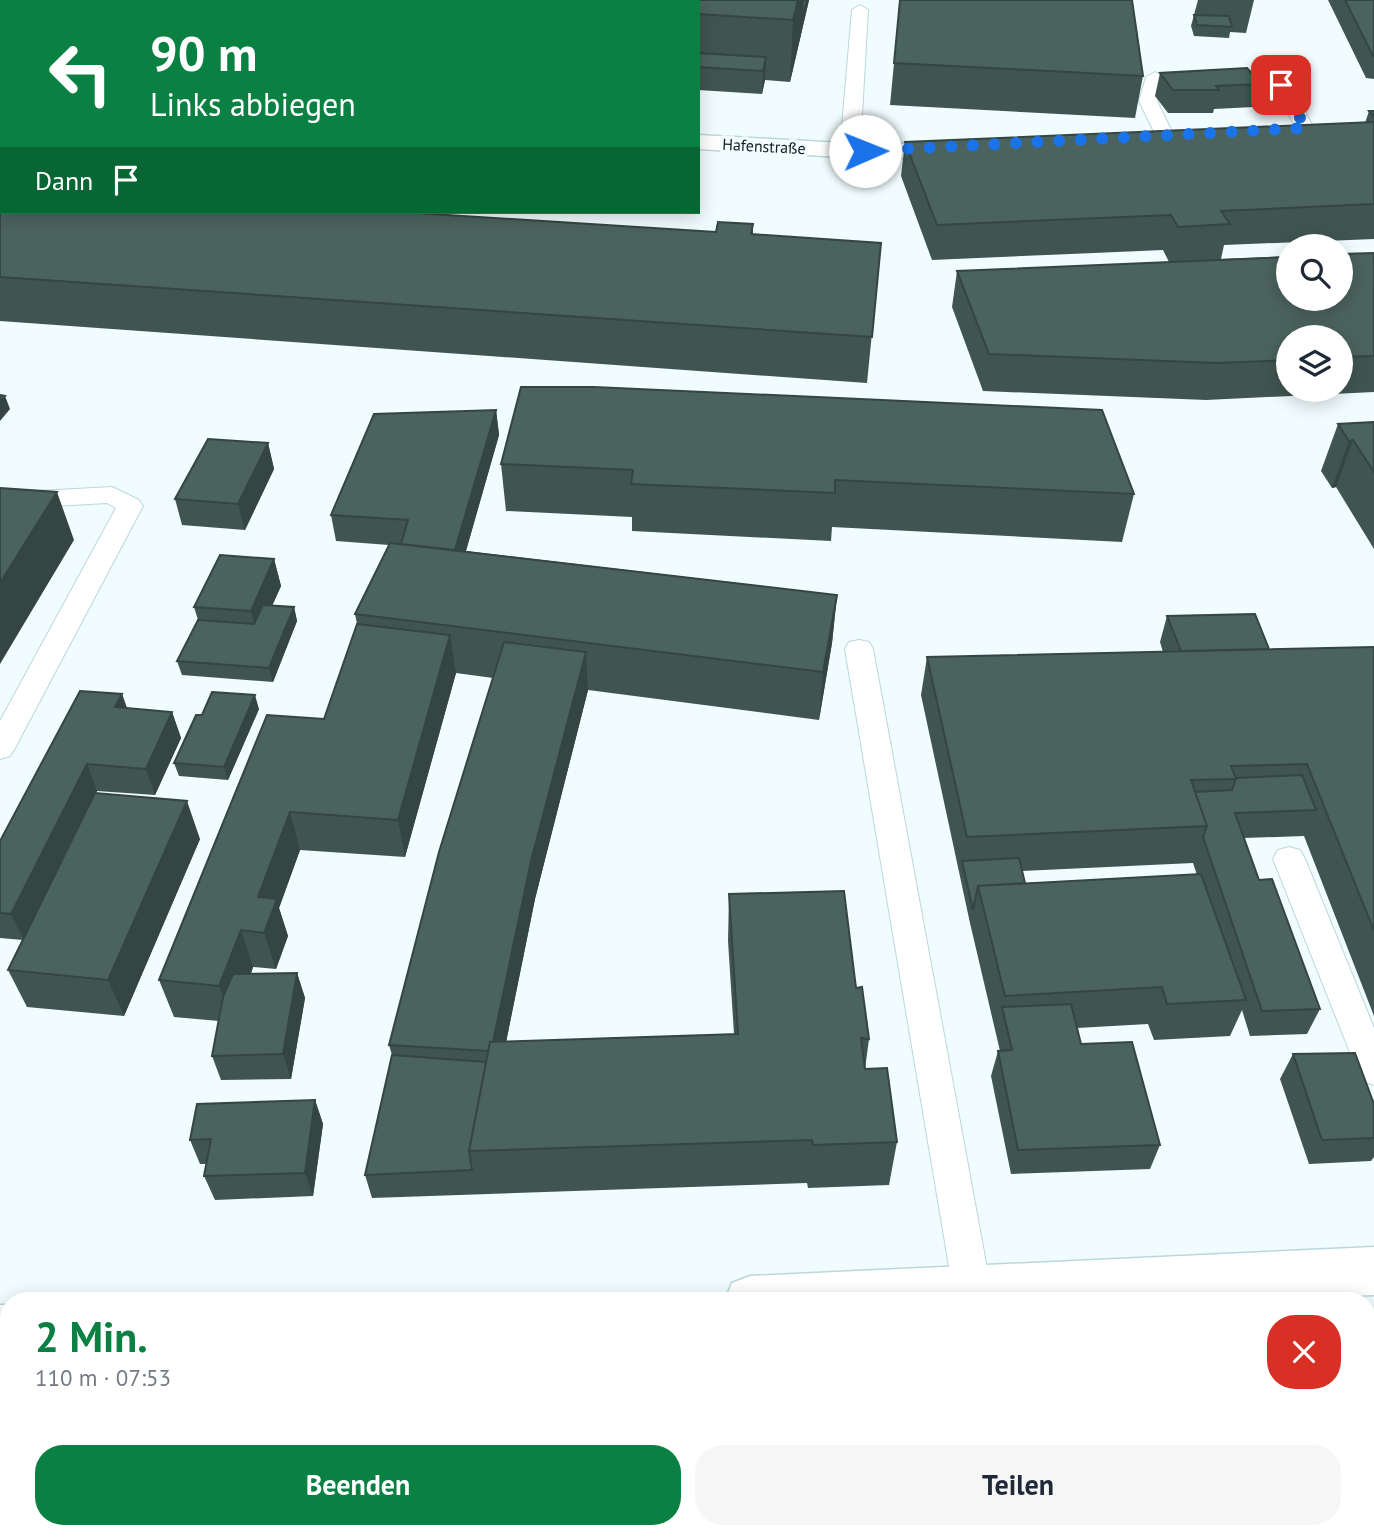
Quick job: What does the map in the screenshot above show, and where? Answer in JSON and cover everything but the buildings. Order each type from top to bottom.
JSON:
[{"type":"street","points":[[1280,129],[1333,126]]},
{"type":"street","points":[[1138,138],[1191,134]]},
{"type":"street","name":"Hafenstraße","points":[[700,142],[850,150],[978,147]]},
{"type":"street","points":[[948,1292],[1374,1271]]},
{"type":"lane","points":[[850,150],[860,10]]},
{"type":"lane","points":[[1156,77],[1148,101],[1165,136]]},
{"type":"lane","points":[[1281,85],[1306,128]]},
{"type":"lane","points":[[0,501],[113,495],[130,506],[0,748]]},
{"type":"lane","points":[[859,649],[972,1290]]},
{"type":"lane","points":[[1289,859],[1374,1070]]},
{"type":"route","points":[[865,151],[1306,128],[1281,85]]}]
